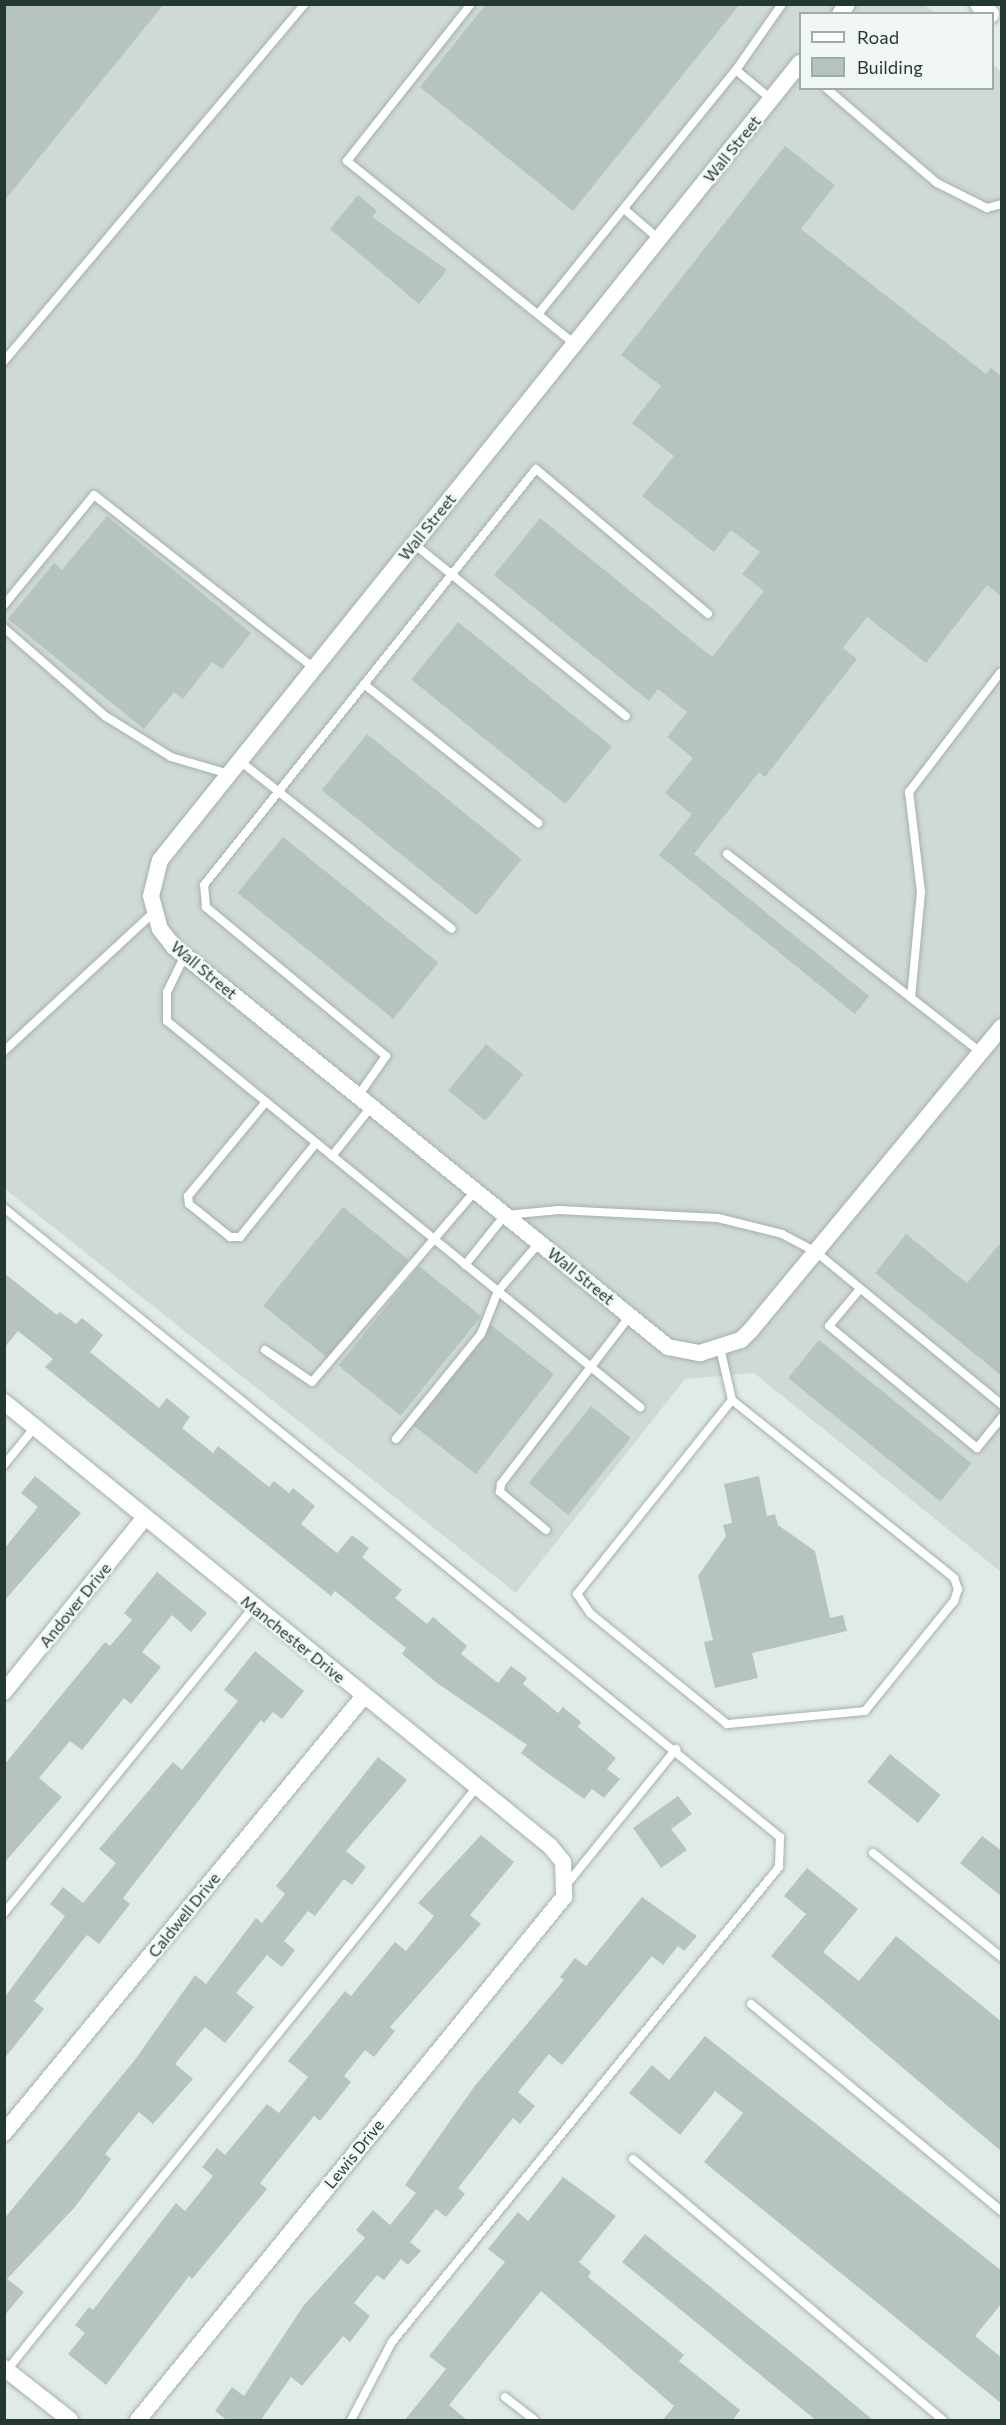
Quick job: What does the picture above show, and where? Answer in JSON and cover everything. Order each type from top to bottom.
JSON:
[{"type":"street","name":"Wall Street","points":[[799,65],[160,860],[151,896],[160,929],[185,956],[668,1347],[700,1353],[720,1348],[751,1330],[1002,1026]]},
{"type":"street","name":"Manchester Drive","points":[[4,1402],[550,1846],[563,1862],[565,1885]]},
{"type":"street","name":"Andover Drive","points":[[4,1692],[145,1517]]},
{"type":"street","name":"Caldwell Drive","points":[[4,2133],[364,1696]]},
{"type":"street","name":"Lewis Drive","points":[[138,2421],[557,1906],[565,1885]]},
{"type":"street","points":[[6,2369],[70,2421]]},
{"type":"lane","points":[[4,361],[305,4]]},
{"type":"lane","points":[[471,4],[347,161],[575,344]]},
{"type":"lane","points":[[539,313],[736,70],[782,4]]},
{"type":"lane","points":[[736,70],[771,99]]},
{"type":"lane","points":[[828,90],[937,183],[987,208],[1002,204]]},
{"type":"lane","points":[[624,209],[659,239]]},
{"type":"lane","points":[[332,1156],[365,1101],[386,1056],[206,907],[204,885],[536,468],[708,614]]},
{"type":"lane","points":[[4,605],[94,495],[314,668]]},
{"type":"lane","points":[[414,544],[626,716]]},
{"type":"lane","points":[[4,628],[105,716],[171,757],[234,768],[278,792],[452,929]]},
{"type":"lane","points":[[911,998],[921,892],[909,792],[1000,673]]},
{"type":"lane","points":[[364,684],[537,823]]},
{"type":"lane","points":[[727,854],[980,1052]]},
{"type":"lane","points":[[4,1051],[155,911]]},
{"type":"lane","points":[[185,956],[166,992],[167,1021],[640,1407]]},
{"type":"lane","points":[[265,1103],[188,1196],[189,1204],[230,1237],[240,1237],[316,1143]]},
{"type":"lane","points":[[265,1350],[312,1382],[475,1191]]},
{"type":"lane","points":[[4,1208],[774,1830],[783,1852],[779,1867],[392,2342],[351,2421]]},
{"type":"lane","points":[[465,1265],[505,1215],[559,1210],[718,1218],[782,1234],[816,1252],[1002,1405]]},
{"type":"lane","points":[[396,1438],[482,1334],[498,1292],[539,1243]]},
{"type":"lane","points":[[860,1289],[829,1326],[976,1449],[1002,1417]]},
{"type":"lane","points":[[546,1530],[500,1492],[501,1484],[630,1316]]},
{"type":"lane","points":[[720,1348],[732,1400],[954,1578],[958,1589],[954,1601],[865,1711],[727,1724],[590,1613],[577,1594],[732,1400]]},
{"type":"lane","points":[[4,1465],[35,1427]]},
{"type":"lane","points":[[4,1913],[254,1606]]},
{"type":"lane","points":[[565,1885],[676,1749]]},
{"type":"lane","points":[[6,2369],[477,1787]]},
{"type":"lane","points":[[873,1853],[1002,1958]]},
{"type":"lane","points":[[751,2004],[1002,2212]]},
{"type":"lane","points":[[633,2159],[944,2421]]},
{"type":"lane","points":[[505,2397],[534,2421]]},
{"type":"shaded area","points":[[4,5],[924,5],[934,12],[799,12],[799,90],[994,90],[994,65],[1001,73],[1001,1572],[754,1373],[685,1379],[516,1593],[5,1189]]},
{"type":"building","points":[[4,4],[164,4],[4,201]]},
{"type":"building","points":[[486,4],[740,4],[573,211],[420,87]]},
{"type":"building","points":[[785,146],[835,185],[801,229],[986,374],[991,368],[1002,377],[1002,597],[987,585],[926,663],[867,617],[843,648],[857,659],[765,777],[759,772],[694,854],[869,996],[855,1014],[659,855],[692,814],[665,793],[693,758],[667,737],[687,712],[658,689],[649,701],[494,575],[540,518],[712,657],[764,591],[742,574],[760,552],[731,530],[714,552],[642,496],[674,456],[632,423],[661,386],[621,355]]},
{"type":"building","points":[[358,195],[377,211],[372,217],[447,270],[419,304],[330,229]]},
{"type":"building","points":[[107,516],[251,633],[222,669],[212,662],[183,699],[174,692],[144,729],[8,619],[54,563],[62,570]]},
{"type":"building","points":[[458,622],[612,747],[565,804],[411,680]]},
{"type":"building","points":[[367,734],[522,859],[476,915],[322,790]]},
{"type":"building","points":[[283,837],[438,963],[393,1019],[238,893]]},
{"type":"building","points":[[486,1044],[523,1074],[486,1121],[448,1091]]},
{"type":"building","points":[[343,1207],[408,1260],[328,1359],[263,1306]]},
{"type":"building","points":[[906,1234],[967,1283],[1002,1241],[1002,1376],[875,1273]]},
{"type":"building","points":[[419,1266],[481,1316],[401,1416],[338,1365]]},
{"type":"building","points":[[4,1273],[57,1315],[60,1312],[76,1324],[82,1318],[103,1335],[90,1352],[159,1408],[167,1398],[190,1417],[182,1428],[213,1453],[218,1446],[269,1487],[274,1481],[289,1493],[293,1488],[315,1506],[301,1524],[337,1553],[352,1535],[369,1548],[362,1557],[402,1590],[395,1598],[427,1624],[433,1617],[467,1646],[461,1654],[498,1683],[511,1666],[527,1678],[523,1684],[558,1713],[563,1707],[581,1722],[578,1727],[616,1758],[607,1769],[620,1779],[604,1798],[592,1789],[584,1799],[521,1753],[527,1745],[437,1683],[402,1654],[406,1648],[335,1591],[331,1596],[45,1367],[53,1359],[18,1331],[4,1348]]},
{"type":"building","points":[[491,1325],[554,1374],[476,1474],[413,1425]]},
{"type":"building","points":[[819,1340],[971,1463],[940,1501],[788,1378]]},
{"type":"building","points":[[591,1406],[631,1438],[568,1515],[529,1483]]},
{"type":"building","points":[[35,1476],[81,1513],[4,1601],[4,1549],[38,1507],[21,1493]]},
{"type":"building","points":[[759,1476],[767,1516],[775,1514],[778,1525],[815,1551],[830,1618],[843,1615],[847,1631],[752,1653],[758,1678],[715,1688],[704,1642],[713,1640],[698,1576],[726,1536],[723,1525],[732,1523],[724,1484]]},
{"type":"building","points":[[157,1572],[207,1613],[191,1632],[172,1615],[142,1652],[161,1667],[131,1704],[124,1698],[82,1750],[70,1741],[39,1778],[62,1797],[4,1863],[4,1765],[105,1642],[110,1646],[132,1620],[124,1613]]},
{"type":"building","points":[[255,1651],[304,1691],[282,1719],[273,1712],[264,1723],[261,1720],[123,1898],[130,1904],[99,1944],[87,1935],[34,2001],[44,2009],[4,2059],[4,1998],[65,1916],[50,1904],[63,1887],[83,1903],[116,1863],[99,1849],[173,1762],[182,1770],[238,1701],[224,1690]]},
{"type":"building","points":[[890,1754],[941,1795],[918,1823],[867,1782]]},
{"type":"building","points":[[378,1757],[407,1780],[346,1851],[366,1867],[352,1885],[344,1879],[315,1916],[308,1911],[284,1941],[295,1950],[282,1967],[267,1955],[236,1993],[254,2007],[225,2043],[205,2027],[175,2064],[193,2079],[153,2124],[139,2112],[105,2154],[111,2159],[74,2208],[7,2279],[24,2292],[4,2316],[4,2219],[134,2061],[195,1975],[206,1984],[256,1918],[262,1923],[285,1894],[276,1886]]},
{"type":"building","points":[[678,1796],[692,1814],[671,1829],[687,1850],[661,1868],[633,1828]]},
{"type":"building","points":[[481,1835],[514,1862],[470,1915],[481,1924],[390,2027],[395,2031],[374,2057],[365,2050],[344,2076],[351,2082],[320,2121],[314,2116],[260,2183],[267,2189],[192,2279],[189,2276],[106,2385],[68,2354],[85,2333],[75,2325],[89,2307],[93,2310],[176,2203],[185,2211],[213,2176],[202,2167],[217,2148],[225,2155],[267,2104],[279,2113],[308,2077],[288,2061],[345,1991],[351,1996],[395,1942],[406,1951],[434,1916],[418,1903]]},
{"type":"building","points":[[982,1836],[1002,1851],[1002,1897],[960,1863]]},
{"type":"building","points":[[807,1868],[858,1909],[823,1952],[859,1981],[896,1936],[1002,2022],[1002,2152],[771,1956],[806,1914],[784,1896]]},
{"type":"building","points":[[642,1897],[697,1936],[684,1951],[678,1946],[663,1965],[652,1956],[562,2065],[549,2054],[518,2092],[535,2106],[520,2124],[513,2118],[458,2188],[465,2194],[446,2217],[436,2209],[410,2242],[421,2251],[408,2265],[401,2259],[384,2280],[377,2275],[354,2303],[370,2316],[350,2342],[343,2336],[302,2386],[291,2377],[260,2421],[228,2421],[215,2411],[232,2387],[244,2396],[304,2305],[365,2238],[356,2230],[373,2210],[390,2225],[416,2193],[405,2185],[474,2087],[564,1980],[560,1977],[575,1958],[586,1966]]},
{"type":"building","points":[[705,2036],[1002,2271],[1002,2303],[975,2336],[1002,2358],[1002,2404],[704,2162],[743,2113],[715,2091],[680,2135],[629,2093],[652,2065],[669,2080]]},
{"type":"building","points":[[563,2177],[616,2216],[579,2262],[591,2272],[588,2277],[684,2355],[679,2361],[740,2410],[732,2421],[662,2421],[674,2406],[541,2291],[449,2405],[468,2421],[404,2421],[446,2369],[429,2356],[505,2262],[488,2249],[518,2212],[528,2221]]},
{"type":"building","points":[[645,2234],[874,2421],[817,2421],[622,2262]]}]
